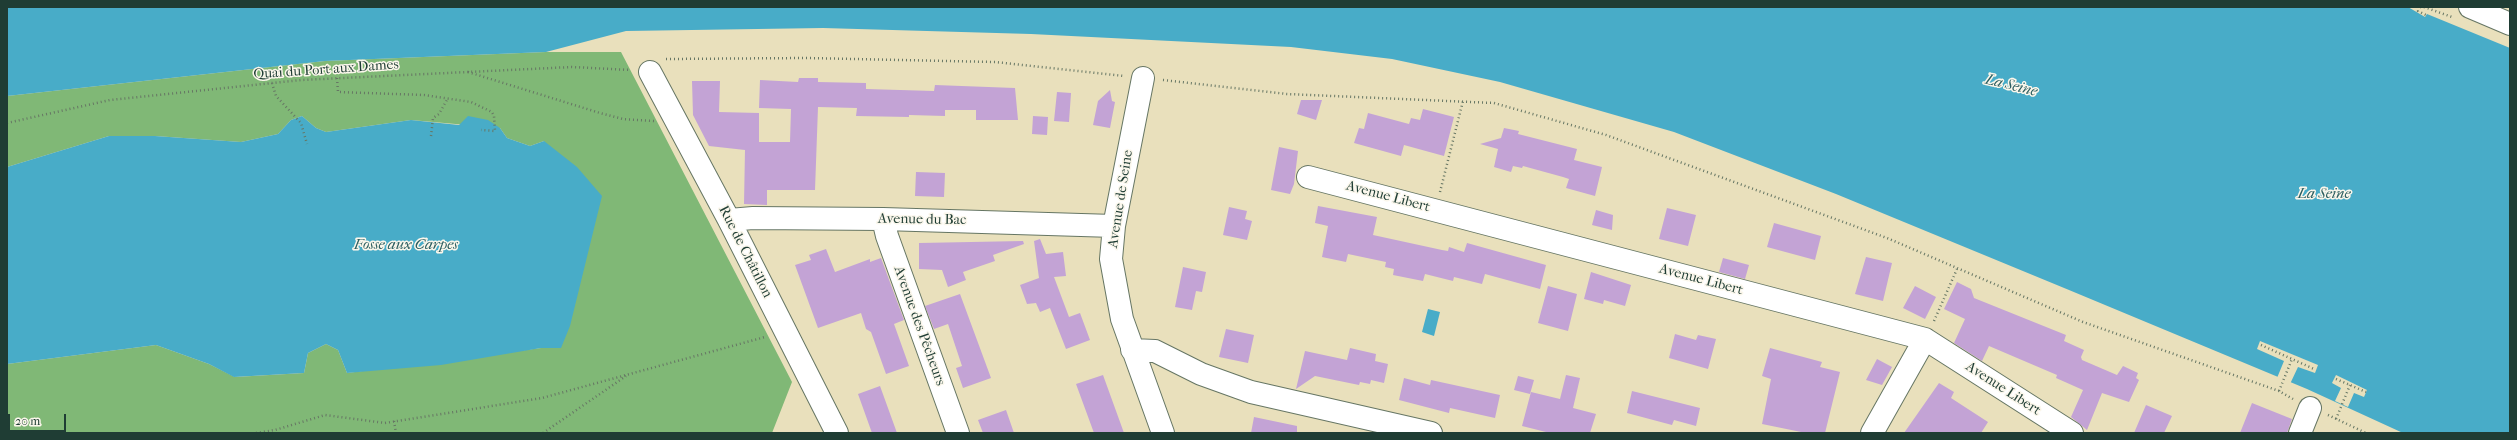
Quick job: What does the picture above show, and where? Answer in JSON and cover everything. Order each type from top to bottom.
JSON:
[{"type":"street","points":[[2470,7],[2510,24]]},
{"type":"street","name":"Rue de Châtillon","points":[[650,72],[729,220],[837,433]]},
{"type":"street","name":"Avenue de Seine","points":[[1143,78],[1114,226],[1111,259],[1115,288],[1132,350],[1163,433]]},
{"type":"street","name":"Avenue Libert","points":[[1308,176],[1925,339],[2072,433]]},
{"type":"street","name":"Avenue du Bac","points":[[729,220],[752,218],[883,219],[1114,226]]},
{"type":"street","name":"Avenue des Pêcheurs","points":[[883,219],[887,236],[958,433]]},
{"type":"street","points":[[1872,433],[1925,339]]},
{"type":"street","points":[[1132,350],[1154,351],[1201,374],[1251,392],[1431,433]]},
{"type":"street","points":[[2300,433],[2310,408]]},
{"type":"path","points":[[2420,7],[2418,11],[2426,15]]},
{"type":"path","points":[[650,72],[655,60],[832,58],[995,62],[1287,94],[1494,103],[1606,135],[1887,238],[2083,322],[2279,391],[2310,408],[2366,433]]},
{"type":"path","name":"Quai du Port aux Dames","points":[[7,123],[110,100],[272,83],[337,78],[572,67],[650,72]]},
{"type":"path","points":[[466,72],[624,119],[676,121]]},
{"type":"path","points":[[337,78],[338,92],[424,95],[471,102],[492,112],[495,123],[495,131],[481,130]]},
{"type":"path","points":[[272,83],[276,96],[301,123],[307,144]]},
{"type":"path","points":[[431,136],[433,118],[439,114],[448,98]]},
{"type":"path","points":[[1435,210],[1463,101]]},
{"type":"path","points":[[1925,339],[1957,269]]},
{"type":"path","points":[[256,433],[275,430],[325,415],[385,422],[542,398],[785,331]]},
{"type":"path","points":[[2261,346],[2314,369]]},
{"type":"path","points":[[2279,391],[2292,359]]},
{"type":"path","points":[[543,433],[628,374]]},
{"type":"path","points":[[2336,379],[2366,392]]},
{"type":"path","points":[[2336,419],[2350,385]]},
{"type":"path","points":[[394,421],[396,433]]},
{"type":"green space","points":[[546,52],[621,52],[792,382],[772,433],[7,433],[7,364],[156,345],[209,364],[235,377],[304,373],[308,353],[326,344],[338,350],[347,373],[541,348],[561,348],[544,141],[530,146],[507,138],[500,128],[411,120],[326,132],[316,128],[302,116],[291,120],[278,134],[241,142],[155,136],[109,136],[7,167],[7,96],[325,61]]},
{"type":"water","name":"La Seine","points":[[7,7],[2408,7],[2425,17],[2427,14],[2510,48],[2510,433],[2403,433],[2307,389],[2069,290],[1836,194],[1674,132],[1500,82],[1392,59],[1291,47],[1031,34],[823,28],[626,31],[546,52],[325,61],[7,96]]},
{"type":"water","name":"Fosse aux Carpes","points":[[302,116],[316,128],[326,132],[411,120],[459,125],[468,116],[488,120],[500,128],[507,138],[530,146],[544,141],[577,167],[602,196],[570,326],[561,348],[541,348],[441,365],[347,373],[338,350],[326,344],[308,353],[304,373],[234,377],[209,364],[156,345],[7,364],[7,167],[109,136],[155,136],[241,142],[278,134],[291,120]]},
{"type":"water","points":[[1428,309],[1440,312],[1434,336],[1422,332]]},
{"type":"pier","points":[[2260,341],[2318,365],[2315,373],[2298,367],[2290,384],[2277,378],[2284,361],[2257,349]]},
{"type":"pier","points":[[2336,375],[2367,390],[2364,397],[2354,393],[2348,407],[2335,401],[2341,388],[2332,383]]},
{"type":"building","points":[[799,78],[818,78],[818,82],[866,83],[866,89],[934,91],[935,85],[1015,88],[1018,120],[976,120],[976,110],[945,110],[945,116],[856,116],[857,108],[818,107],[815,190],[767,190],[767,205],[744,204],[745,150],[709,146],[693,115],[692,81],[720,81],[719,112],[759,113],[759,142],[790,142],[791,109],[759,108],[760,80],[798,82]]},
{"type":"building","points":[[1110,90],[1112,101],[1115,102],[1110,128],[1093,125],[1098,101]]},
{"type":"building","points":[[1057,92],[1071,93],[1069,122],[1054,121]]},
{"type":"building","points":[[1301,100],[1322,100],[1316,120],[1297,114]]},
{"type":"building","points":[[1423,109],[1454,117],[1444,156],[1404,145],[1401,156],[1354,143],[1359,128],[1364,129],[1368,113],[1409,124],[1411,118],[1420,120]]},
{"type":"building","points":[[1033,116],[1048,117],[1047,135],[1032,134]]},
{"type":"building","points":[[1504,128],[1519,131],[1518,134],[1577,149],[1574,160],[1602,167],[1595,196],[1566,188],[1569,179],[1563,177],[1523,166],[1522,168],[1513,166],[1511,172],[1494,167],[1498,149],[1480,144],[1501,138]]},
{"type":"building","points":[[1279,147],[1298,151],[1294,184],[1290,194],[1271,190]]},
{"type":"building","points":[[916,172],[945,173],[944,197],[915,196]]},
{"type":"building","points":[[1318,206],[1377,217],[1373,235],[1448,251],[1449,247],[1464,252],[1467,243],[1546,265],[1540,289],[1485,274],[1482,284],[1454,277],[1453,281],[1425,274],[1423,281],[1393,275],[1394,269],[1385,267],[1386,262],[1348,254],[1346,262],[1322,257],[1328,226],[1315,223]]},
{"type":"building","points":[[1229,207],[1247,211],[1245,219],[1252,221],[1247,240],[1223,235]]},
{"type":"building","points":[[1667,208],[1696,215],[1688,246],[1659,239]]},
{"type":"building","points":[[1596,210],[1613,215],[1612,230],[1592,225]]},
{"type":"building","points":[[1774,223],[1821,236],[1815,260],[1767,247]]},
{"type":"building","points":[[1040,239],[1046,254],[1063,252],[1066,276],[1054,277],[1069,317],[1080,313],[1090,340],[1066,349],[1050,308],[1040,312],[1036,303],[1027,304],[1020,285],[1039,278],[1034,241]]},
{"type":"building","points":[[1023,241],[1024,244],[993,255],[995,261],[963,272],[966,280],[948,287],[942,270],[919,269],[919,243]]},
{"type":"building","points":[[826,249],[835,272],[870,259],[870,262],[881,258],[904,320],[894,324],[909,366],[886,374],[871,332],[866,329],[861,313],[818,328],[795,265],[811,260],[809,255]]},
{"type":"building","points":[[1866,257],[1892,263],[1883,301],[1855,294]]},
{"type":"building","points":[[1723,258],[1749,265],[1745,279],[1719,272]]},
{"type":"building","points":[[1183,267],[1206,272],[1202,292],[1196,291],[1192,310],[1175,307]]},
{"type":"building","points":[[1591,272],[1631,285],[1625,306],[1604,300],[1603,304],[1584,299]]},
{"type":"building","points":[[1957,282],[1971,289],[1974,298],[2066,335],[2064,341],[2084,350],[2081,357],[2082,360],[2117,375],[2123,366],[2138,373],[2136,378],[2139,380],[2129,402],[2102,393],[2087,430],[2071,417],[2083,390],[2056,378],[2057,375],[1989,346],[1982,361],[1954,343],[1965,319],[1944,309]]},
{"type":"building","points":[[1548,286],[1577,294],[1568,331],[1538,323]]},
{"type":"building","points":[[1915,286],[1936,297],[1925,319],[1903,308]]},
{"type":"building","points":[[960,294],[991,378],[963,388],[956,368],[962,366],[948,324],[934,329],[925,306]]},
{"type":"building","points":[[1226,329],[1254,335],[1248,363],[1219,357]]},
{"type":"building","points":[[1675,334],[1696,340],[1698,335],[1716,339],[1708,369],[1669,358]]},
{"type":"building","points":[[1350,348],[1376,354],[1375,361],[1388,364],[1384,383],[1371,380],[1370,384],[1360,382],[1359,385],[1315,376],[1296,389],[1305,351],[1347,360]]},
{"type":"building","points":[[1770,348],[1822,362],[1820,367],[1840,372],[1825,433],[1806,433],[1762,424],[1771,379],[1762,376]]},
{"type":"building","points":[[1877,359],[1892,367],[1882,385],[1866,380]]},
{"type":"building","points":[[1103,375],[1124,433],[1094,433],[1076,384]]},
{"type":"building","points":[[1566,375],[1580,378],[1573,408],[1596,414],[1590,433],[1550,433],[1522,426],[1531,392],[1560,399]]},
{"type":"building","points":[[1518,376],[1534,380],[1530,394],[1514,390]]},
{"type":"building","points":[[1404,378],[1430,385],[1431,380],[1500,395],[1495,418],[1450,408],[1449,413],[1399,400]]},
{"type":"building","points":[[1939,383],[1954,392],[1951,398],[1988,422],[1981,433],[1904,433]]},
{"type":"building","points":[[880,386],[897,433],[872,433],[858,394]]},
{"type":"building","points":[[1632,391],[1700,408],[1696,426],[1674,420],[1672,425],[1627,413]]},
{"type":"building","points":[[2252,403],[2292,419],[2287,433],[2240,433]]},
{"type":"building","points":[[2146,405],[2172,416],[2164,433],[2134,433]]},
{"type":"building","points":[[1006,410],[1014,433],[983,433],[978,420]]},
{"type":"building","points":[[1254,417],[1297,426],[1297,433],[1251,433]]}]
